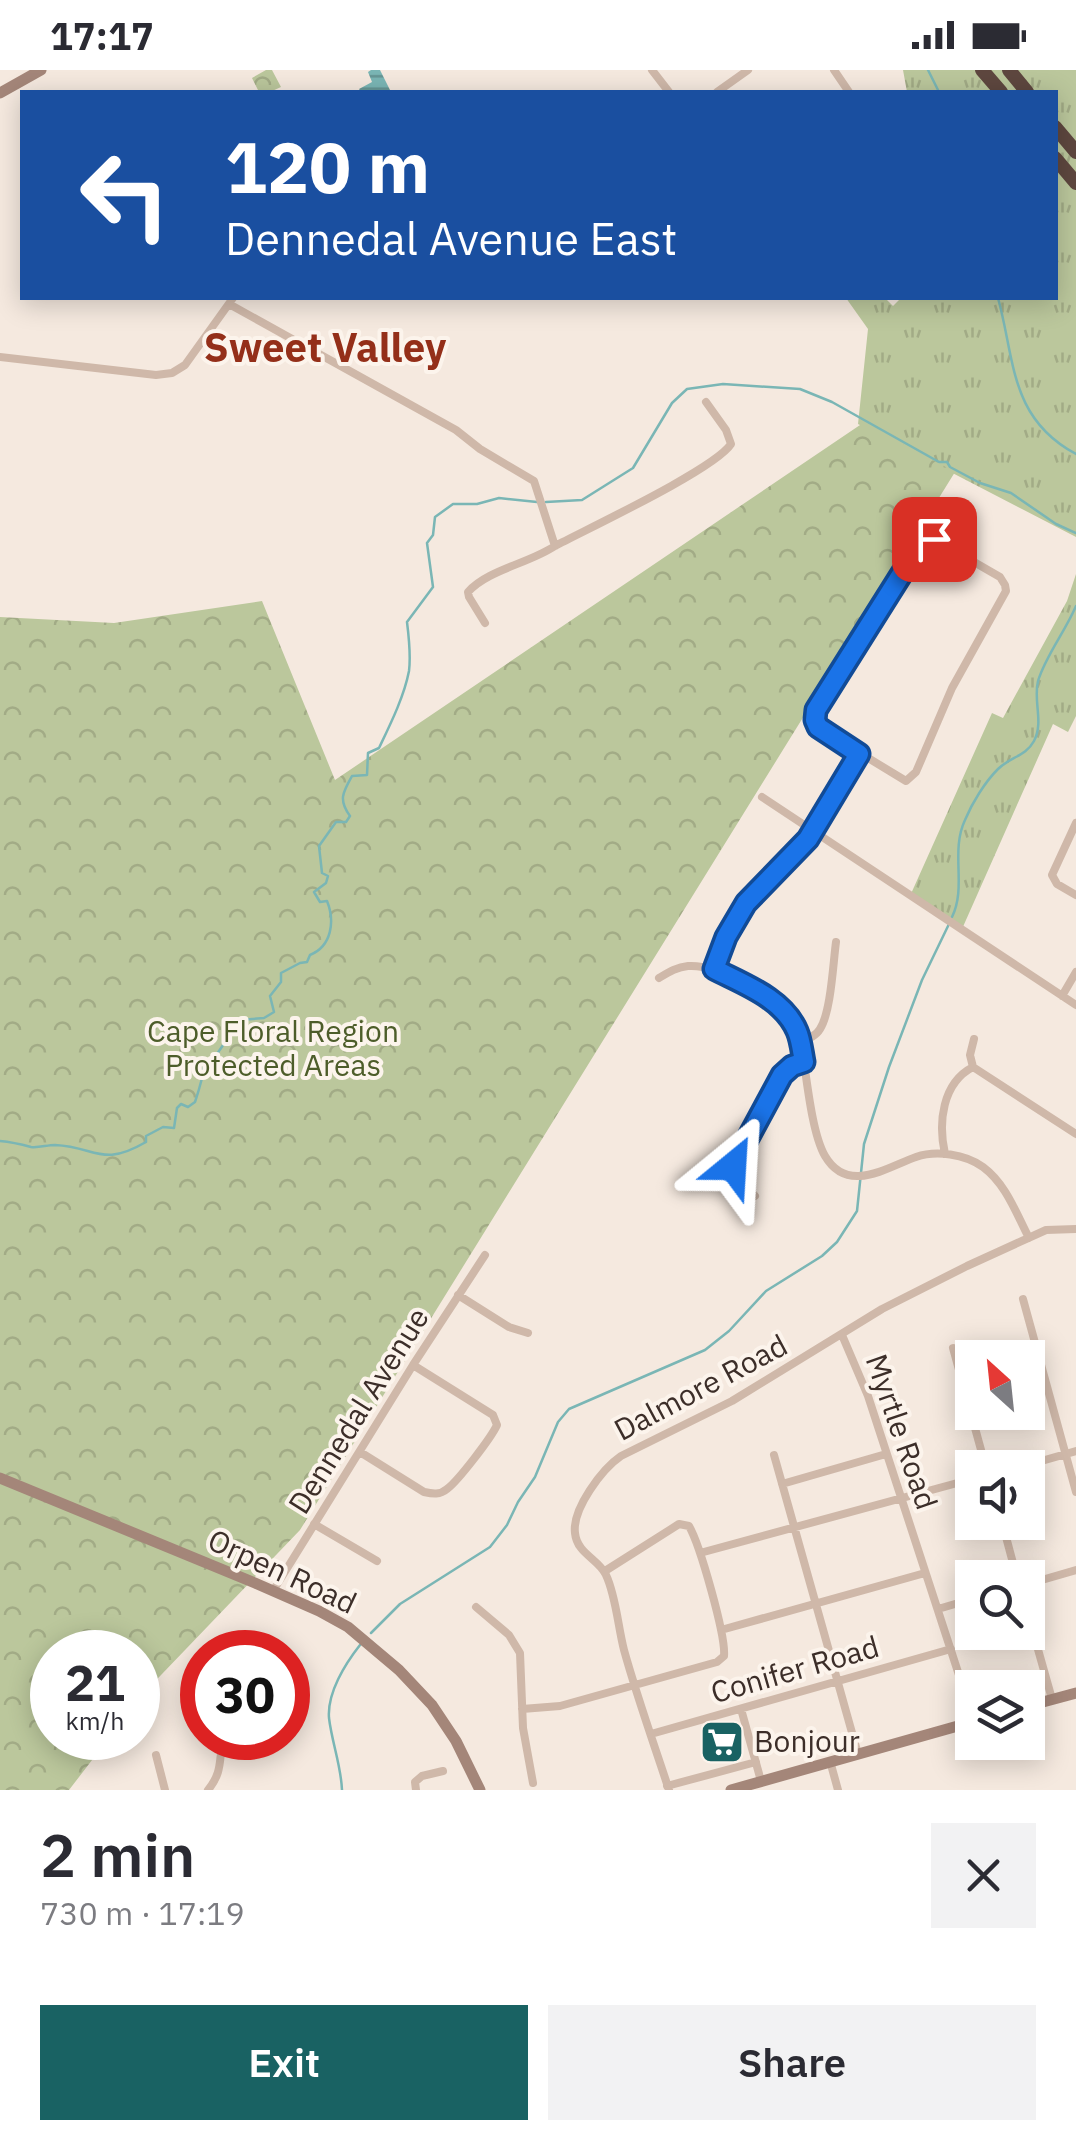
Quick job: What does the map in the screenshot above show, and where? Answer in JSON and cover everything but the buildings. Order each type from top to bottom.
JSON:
[{"type":"highway","points":[[982,70],[999,90]]},
{"type":"highway","points":[[1009,70],[1025,90]]},
{"type":"highway","points":[[1058,130],[1076,152]]},
{"type":"highway","points":[[1058,162],[1076,183]]},
{"type":"main road","points":[[0,93],[41,70]]},
{"type":"main road","name":"Orpen Road","points":[[0,1478],[319,1610],[348,1626],[399,1670],[442,1720],[464,1754],[480,1790]]},
{"type":"main road","points":[[1045,1701],[1076,1692]]},
{"type":"main road","points":[[731,1790],[955,1723]]},
{"type":"street","points":[[652,70],[667,90]]},
{"type":"street","points":[[720,90],[748,70]]},
{"type":"street","points":[[0,356],[172,374],[185,366],[231,301],[530,476],[538,488],[555,546]]},
{"type":"street","points":[[485,623],[468,592],[471,588],[533,560],[725,452],[731,444],[730,436],[706,402]]},
{"type":"street","points":[[934,539],[1000,577],[1006,591],[952,688],[913,776],[901,780],[859,754],[818,727],[816,710],[921,543],[934,539]]},
{"type":"street","points":[[714,969],[726,937],[746,903],[814,832],[859,754]]},
{"type":"street","points":[[762,797],[1076,1005]]},
{"type":"street","points":[[1076,823],[1052,875],[1057,884],[1076,895]]},
{"type":"street","points":[[800,1042],[821,1028],[836,942]]},
{"type":"street","points":[[659,978],[681,967],[714,969],[776,1004],[792,1022],[800,1042],[820,1143],[827,1160],[840,1170],[870,1176],[916,1157],[945,1154],[976,1162],[1005,1192],[1029,1238]]},
{"type":"street","points":[[1062,996],[1076,972]]},
{"type":"street","points":[[974,1039],[970,1056],[973,1067],[1076,1134]]},
{"type":"street","points":[[755,1196],[735,1176],[735,1160],[782,1075],[804,1062]]},
{"type":"street","points":[[945,1154],[941,1136],[944,1102],[960,1076],[973,1067]]},
{"type":"street","name":"Dalmore Road","points":[[756,1762],[668,1788],[634,1686],[605,1571],[582,1551],[574,1532],[586,1499],[608,1466],[632,1450],[732,1401],[882,1309],[1029,1238],[1055,1228],[1076,1229]]},
{"type":"street","name":"Dennedal Avenue","points":[[273,1591],[484,1256]]},
{"type":"street","points":[[458,1295],[509,1327],[528,1332]]},
{"type":"street","points":[[1023,1300],[1076,1492]]},
{"type":"street","name":"Myrtle Road","points":[[842,1335],[868,1396],[957,1670]]},
{"type":"street","points":[[953,1348],[981,1450]]},
{"type":"street","points":[[360,1452],[424,1492],[436,1494],[448,1489],[492,1436],[497,1425],[493,1415],[413,1365]]},
{"type":"street","points":[[1045,1460],[1076,1452]]},
{"type":"street","points":[[782,1484],[886,1454]]},
{"type":"street","points":[[774,1455],[858,1754]]},
{"type":"street","points":[[700,1553],[955,1484]]},
{"type":"street","points":[[314,1524],[377,1561]]},
{"type":"street","points":[[522,1709],[552,1708],[724,1656],[721,1630],[689,1526],[682,1524],[605,1571]]},
{"type":"street","points":[[1045,1579],[1076,1570]]},
{"type":"street","points":[[721,1630],[925,1573]]},
{"type":"street","points":[[938,1609],[955,1604]]},
{"type":"street","points":[[476,1607],[509,1635],[518,1648],[522,1661],[523,1728],[533,1782]]},
{"type":"street","name":"Conifer Road","points":[[651,1734],[951,1649]]},
{"type":"street","points":[[1038,1650],[1052,1699]]},
{"type":"street","points":[[740,1709],[761,1782]]},
{"type":"street","points":[[158,1760],[165,1790]]},
{"type":"street","points":[[208,1790],[215,1782],[222,1760]]},
{"type":"street","points":[[830,1762],[838,1790]]},
{"type":"street","points":[[416,1790],[418,1778],[444,1771]]},
{"type":"green space","points":[[272,70],[281,87],[258,90],[252,78]]},
{"type":"green space","points":[[903,70],[1076,70],[1076,537],[858,424],[868,329],[847,300],[887,300],[893,306],[899,300],[1058,300],[1058,90],[907,90]]},
{"type":"green space","name":"Cape Floral Region Protected Areas","points":[[863,423],[955,472],[300,1530],[204,1630],[180,1630],[180,1655],[160,1676],[160,1630],[30,1630],[30,1760],[92,1760],[69,1790],[0,1790],[0,617],[114,623],[262,601],[335,780]]},
{"type":"green space","points":[[1076,574],[1076,716],[1068,732],[1053,724],[962,929],[910,896],[992,713],[1003,718],[1067,601]]},
{"type":"water","points":[[380,70],[390,90],[360,90],[372,82],[368,72]]},
{"type":"waterway","points":[[928,70],[938,90]]},
{"type":"waterway","points":[[998,300],[1012,365],[1026,405],[1054,439],[1076,454]]},
{"type":"waterway","points":[[546,502],[582,500],[633,468],[672,403],[687,389],[723,384],[800,389],[832,402],[980,483],[1011,493],[1076,533]]},
{"type":"waterway","points":[[0,1141],[31,1147],[55,1145],[109,1155],[131,1150],[163,1127],[174,1128],[177,1108],[195,1102],[204,1066],[239,1020],[264,1018],[274,1012],[270,996],[281,982],[281,973],[307,962],[330,932],[327,901],[320,902],[314,892],[326,883],[328,876],[322,873],[319,846],[336,822],[346,822],[350,816],[343,801],[346,787],[352,776],[367,775],[368,753],[379,748],[404,691],[410,665],[407,622],[433,587],[427,543],[433,535],[435,517],[453,504],[477,504],[499,498],[537,502]]},
{"type":"waterway","points":[[952,917],[965,820],[993,774],[1034,741],[1038,681],[1076,606]]},
{"type":"waterway","points":[[371,1633],[400,1604],[490,1547],[535,1477],[558,1422],[569,1409],[705,1350],[729,1331],[766,1291],[822,1256],[837,1242],[857,1211],[864,1144],[889,1067],[922,980],[949,924]]},
{"type":"waterway","points":[[342,1790],[329,1708],[338,1679],[360,1645]]},
{"type":"place","name":"Bonjour","points":[[722,1742]]},
{"type":"district","name":"Sweet Valley","points":[[325,348]]},
{"type":"route","points":[[733,1166],[782,1075],[804,1062],[797,1030],[786,1014],[763,995],[714,969],[732,924],[746,903],[808,839],[859,754],[818,727],[816,710],[921,543],[934,539]]}]
